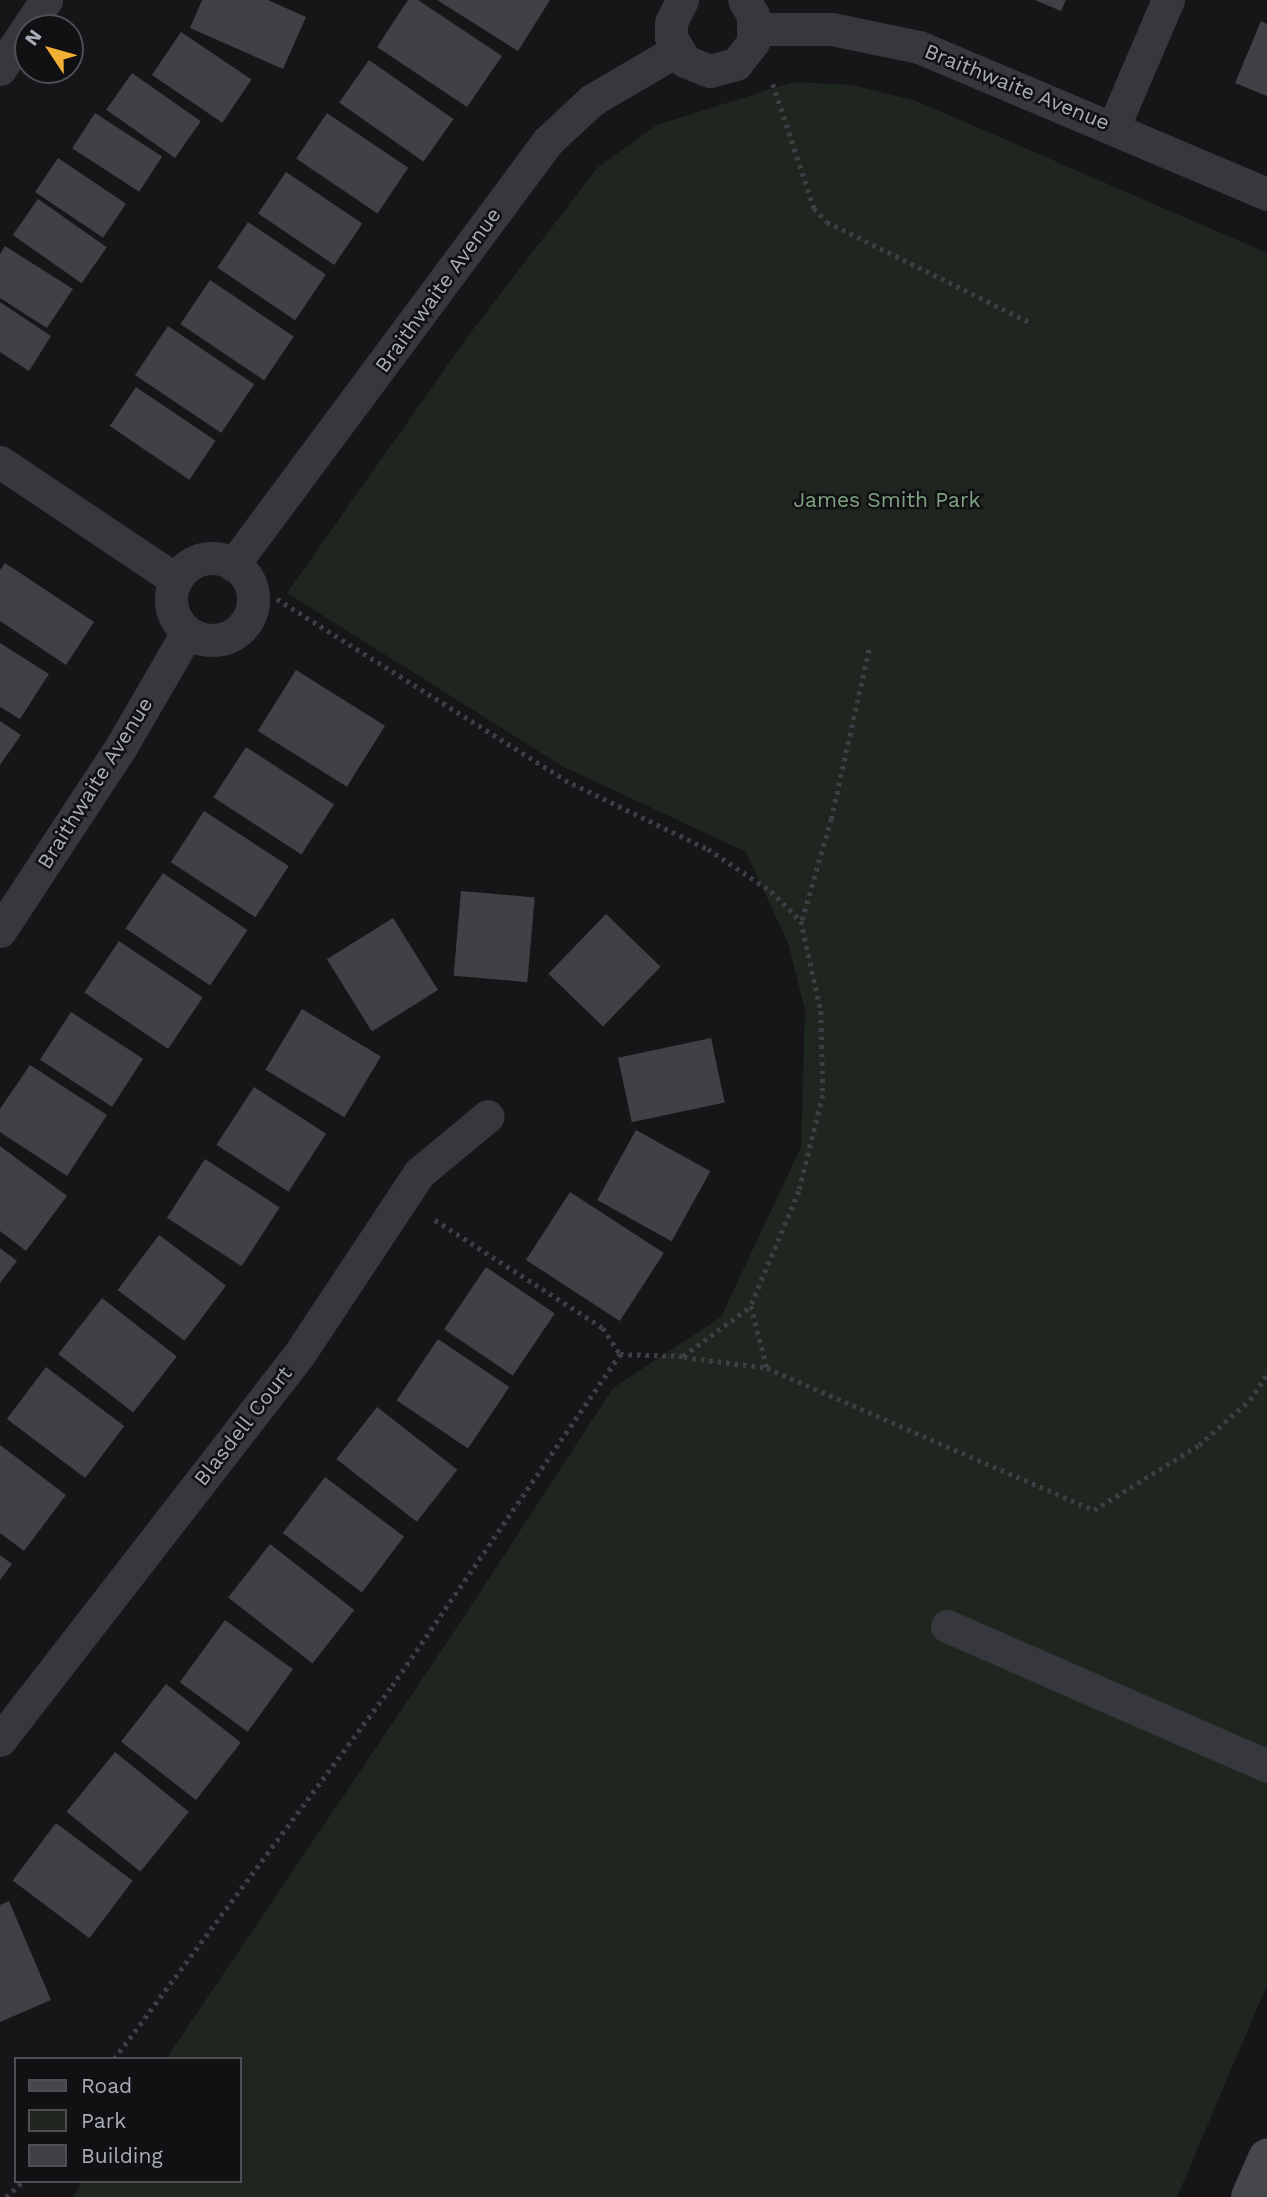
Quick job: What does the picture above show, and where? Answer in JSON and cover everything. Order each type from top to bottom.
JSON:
[{"type":"main road","points":[[1250,2197],[1267,2158]]},
{"type":"street","points":[[0,69],[46,0]]},
{"type":"street","points":[[682,0],[671,23],[676,51],[697,69],[724,70],[746,54],[750,14]]},
{"type":"street","points":[[1114,126],[1168,0]]},
{"type":"street","name":"Braithwaite Avenue","points":[[750,14],[892,38],[1114,126],[1267,194]]},
{"type":"street","name":"Braithwaite Avenue","points":[[233,565],[548,141],[592,100],[676,51]]},
{"type":"street","points":[[0,462],[176,580]]},
{"type":"street","points":[[206,559],[233,565],[250,583],[253,601],[248,618],[238,632],[221,640],[204,640],[187,633],[176,620],[171,603],[176,580],[194,563],[206,559]]},
{"type":"street","name":"Braithwaite Avenue","points":[[0,931],[121,745],[187,633]]},
{"type":"street","name":"Blasdell Court","points":[[0,1740],[298,1356],[419,1173],[488,1116]]},
{"type":"street","points":[[947,1626],[1267,1766]]},
{"type":"path","points":[[773,84],[814,208],[827,222],[1029,322]]},
{"type":"path","points":[[277,600],[565,780],[708,849],[771,891],[801,921]]},
{"type":"path","points":[[683,1356],[751,1306],[799,1191],[823,1095],[821,1011],[801,921],[831,819],[869,649]]},
{"type":"path","points":[[435,1220],[603,1328],[620,1354]]},
{"type":"path","points":[[751,1306],[767,1368]]},
{"type":"path","points":[[620,1354],[683,1356],[767,1368],[1094,1510],[1199,1445],[1250,1400],[1267,1374]]},
{"type":"path","points":[[115,2057],[392,1686],[620,1354]]},
{"type":"path","points":[[6,2197],[21,2183]]},
{"type":"green space","name":"James Smith Park","points":[[793,82],[851,85],[914,100],[1267,253],[1267,1985],[1177,2197],[73,2197],[82,2183],[242,2183],[242,2057],[167,2057],[462,1620],[613,1388],[721,1317],[801,1147],[805,1010],[788,943],[746,852],[562,766],[287,593],[468,336],[598,167],[657,125]]},
{"type":"building","points":[[202,0],[268,0],[306,17],[283,69],[190,28]]},
{"type":"building","points":[[408,0],[418,0],[502,56],[467,107],[377,47]]},
{"type":"building","points":[[437,0],[550,0],[518,51]]},
{"type":"building","points":[[1035,0],[1066,0],[1061,11]]},
{"type":"building","points":[[1261,21],[1267,24],[1267,96],[1235,83]]},
{"type":"building","points":[[181,32],[251,80],[222,123],[152,75]]},
{"type":"building","points":[[369,60],[453,119],[424,162],[339,103]]},
{"type":"building","points":[[132,73],[201,121],[175,158],[106,110]]},
{"type":"building","points":[[95,113],[162,157],[139,192],[72,148]]},
{"type":"building","points":[[327,113],[408,168],[377,213],[296,159]]},
{"type":"building","points":[[58,158],[126,204],[103,238],[35,192]]},
{"type":"building","points":[[286,172],[362,223],[334,265],[258,213]]},
{"type":"building","points":[[38,199],[107,247],[82,283],[13,235]]},
{"type":"building","points":[[248,222],[326,275],[295,320],[217,268]]},
{"type":"building","points":[[5,246],[73,289],[47,328],[0,298],[0,254]]},
{"type":"building","points":[[210,280],[294,336],[264,380],[180,324]]},
{"type":"building","points":[[0,302],[51,336],[29,371],[0,352]]},
{"type":"building","points":[[168,326],[254,384],[221,433],[135,375]]},
{"type":"building","points":[[136,387],[216,441],[189,480],[110,426]]},
{"type":"building","points":[[5,563],[94,622],[66,665],[0,621],[0,570]]},
{"type":"building","points":[[0,643],[49,674],[20,719],[0,707]]},
{"type":"building","points":[[296,670],[385,726],[347,787],[258,731]]},
{"type":"building","points":[[0,721],[21,735],[0,765]]},
{"type":"building","points":[[246,747],[334,804],[301,855],[213,797]]},
{"type":"building","points":[[204,811],[289,866],[255,917],[171,862]]},
{"type":"building","points":[[163,873],[248,930],[210,986],[126,929]]},
{"type":"building","points":[[461,891],[535,897],[527,982],[454,976]]},
{"type":"building","points":[[606,914],[661,967],[603,1026],[548,974]]},
{"type":"building","points":[[393,918],[438,990],[372,1031],[327,959]]},
{"type":"building","points":[[119,941],[203,997],[168,1049],[84,992]]},
{"type":"building","points":[[302,1009],[381,1056],[344,1117],[265,1070]]},
{"type":"building","points":[[71,1012],[143,1059],[112,1107],[40,1060]]},
{"type":"building","points":[[711,1038],[725,1103],[632,1122],[618,1058]]},
{"type":"building","points":[[30,1065],[107,1115],[67,1176],[0,1132],[0,1109]]},
{"type":"building","points":[[254,1087],[326,1134],[289,1192],[216,1145]]},
{"type":"building","points":[[636,1130],[710,1171],[672,1241],[597,1200]]},
{"type":"building","points":[[0,1146],[67,1196],[26,1251],[0,1231]]},
{"type":"building","points":[[205,1159],[280,1207],[242,1266],[167,1218]]},
{"type":"building","points":[[570,1192],[664,1253],[620,1321],[526,1260]]},
{"type":"building","points":[[159,1235],[226,1286],[185,1341],[117,1290]]},
{"type":"building","points":[[0,1248],[17,1261],[0,1283]]},
{"type":"building","points":[[486,1267],[555,1313],[513,1376],[444,1329]]},
{"type":"building","points":[[102,1298],[177,1356],[133,1412],[58,1354]]},
{"type":"building","points":[[438,1339],[509,1387],[468,1448],[397,1400]]},
{"type":"building","points":[[46,1367],[124,1426],[85,1478],[7,1419]]},
{"type":"building","points":[[377,1407],[457,1470],[417,1522],[336,1459]]},
{"type":"building","points":[[0,1445],[66,1495],[24,1551],[0,1533]]},
{"type":"building","points":[[325,1477],[404,1537],[362,1592],[283,1533]]},
{"type":"building","points":[[270,1544],[354,1610],[312,1663],[228,1598]]},
{"type":"building","points":[[0,1555],[12,1564],[0,1580]]},
{"type":"building","points":[[225,1620],[293,1669],[248,1732],[180,1682]]},
{"type":"building","points":[[166,1684],[241,1742],[196,1800],[121,1742]]},
{"type":"building","points":[[115,1752],[189,1812],[140,1872],[67,1812]]},
{"type":"building","points":[[56,1823],[133,1881],[89,1938],[13,1881]]},
{"type":"building","points":[[9,1901],[51,2000],[0,2022],[0,1905]]}]
